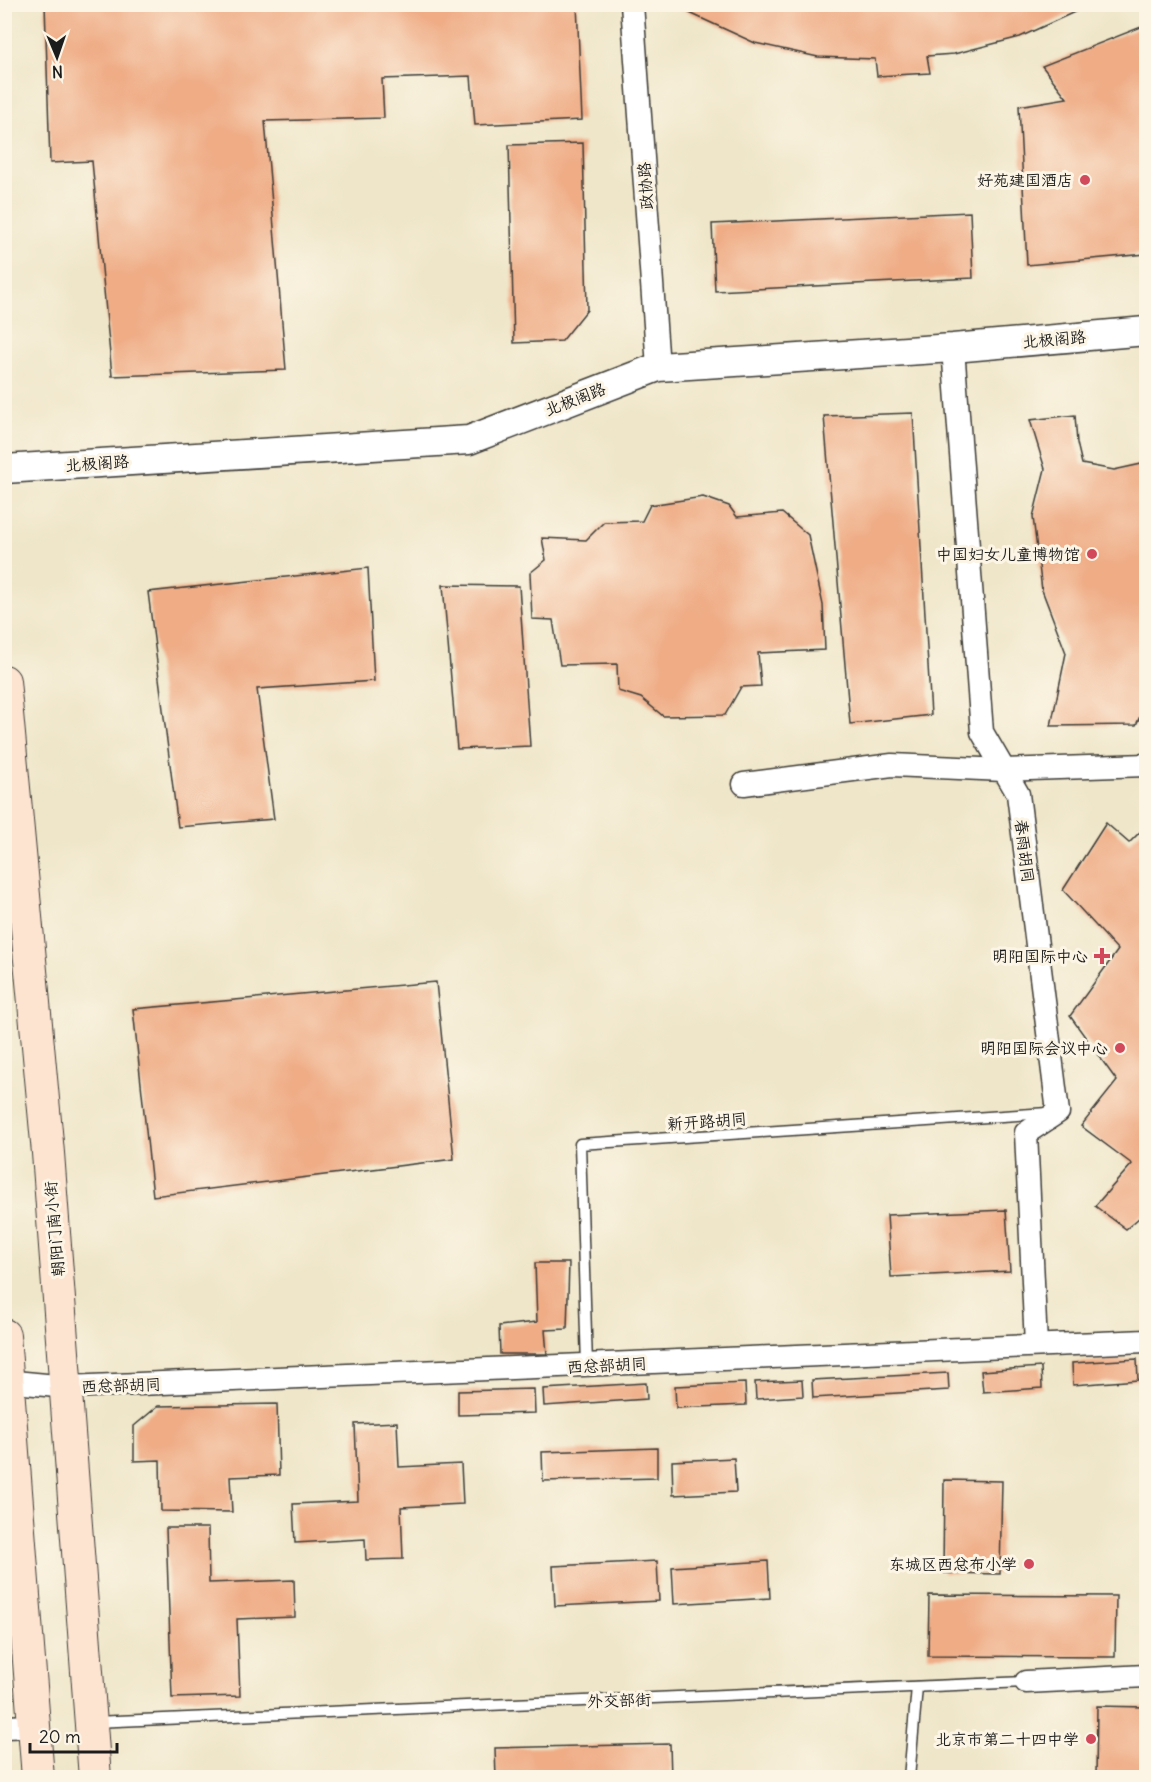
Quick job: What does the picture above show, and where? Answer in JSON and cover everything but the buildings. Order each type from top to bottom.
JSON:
[{"type":"main road","name":"朝阳门南小街","points":[[4,681],[48,1153],[95,1778]]},
{"type":"main road","points":[[4,1335],[19,1727],[38,1778]]},
{"type":"street","name":"政协路","points":[[632,4],[658,367]]},
{"type":"street","name":"北极阁路","points":[[4,469],[469,440],[658,367],[953,348],[1146,331]]},
{"type":"street","name":"春雨胡同","points":[[953,348],[982,732],[1018,794],[1058,1112]]},
{"type":"street","points":[[744,784],[892,765],[1004,770],[1146,765]]},
{"type":"street","points":[[1036,1346],[1026,1133],[1058,1112]]},
{"type":"street","name":"西总部胡同","points":[[7,1380],[67,1388],[1146,1341]]},
{"type":"street","name":"外交部街","points":[[1026,1682],[1146,1676]]},
{"type":"lane","name":"新开路胡同","points":[[587,1365],[580,1144],[1058,1112]]},
{"type":"lane","name":"外交部街","points":[[91,1722],[1026,1682]]},
{"type":"lane","points":[[909,1778],[916,1687]]},
{"type":"place","name":"好苑建国酒店","points":[[1085,180]]},
{"type":"place","name":"中国妇女儿童博物馆","points":[[1092,554]]},
{"type":"place","name":"明阳国际中心","points":[[1102,956]]},
{"type":"place","name":"明阳国际会议中心","points":[[1120,1048]]},
{"type":"place","name":"东城区西总布小学","points":[[1029,1564]]},
{"type":"place","name":"北京市第二十四中学","points":[[1091,1739]]}]
